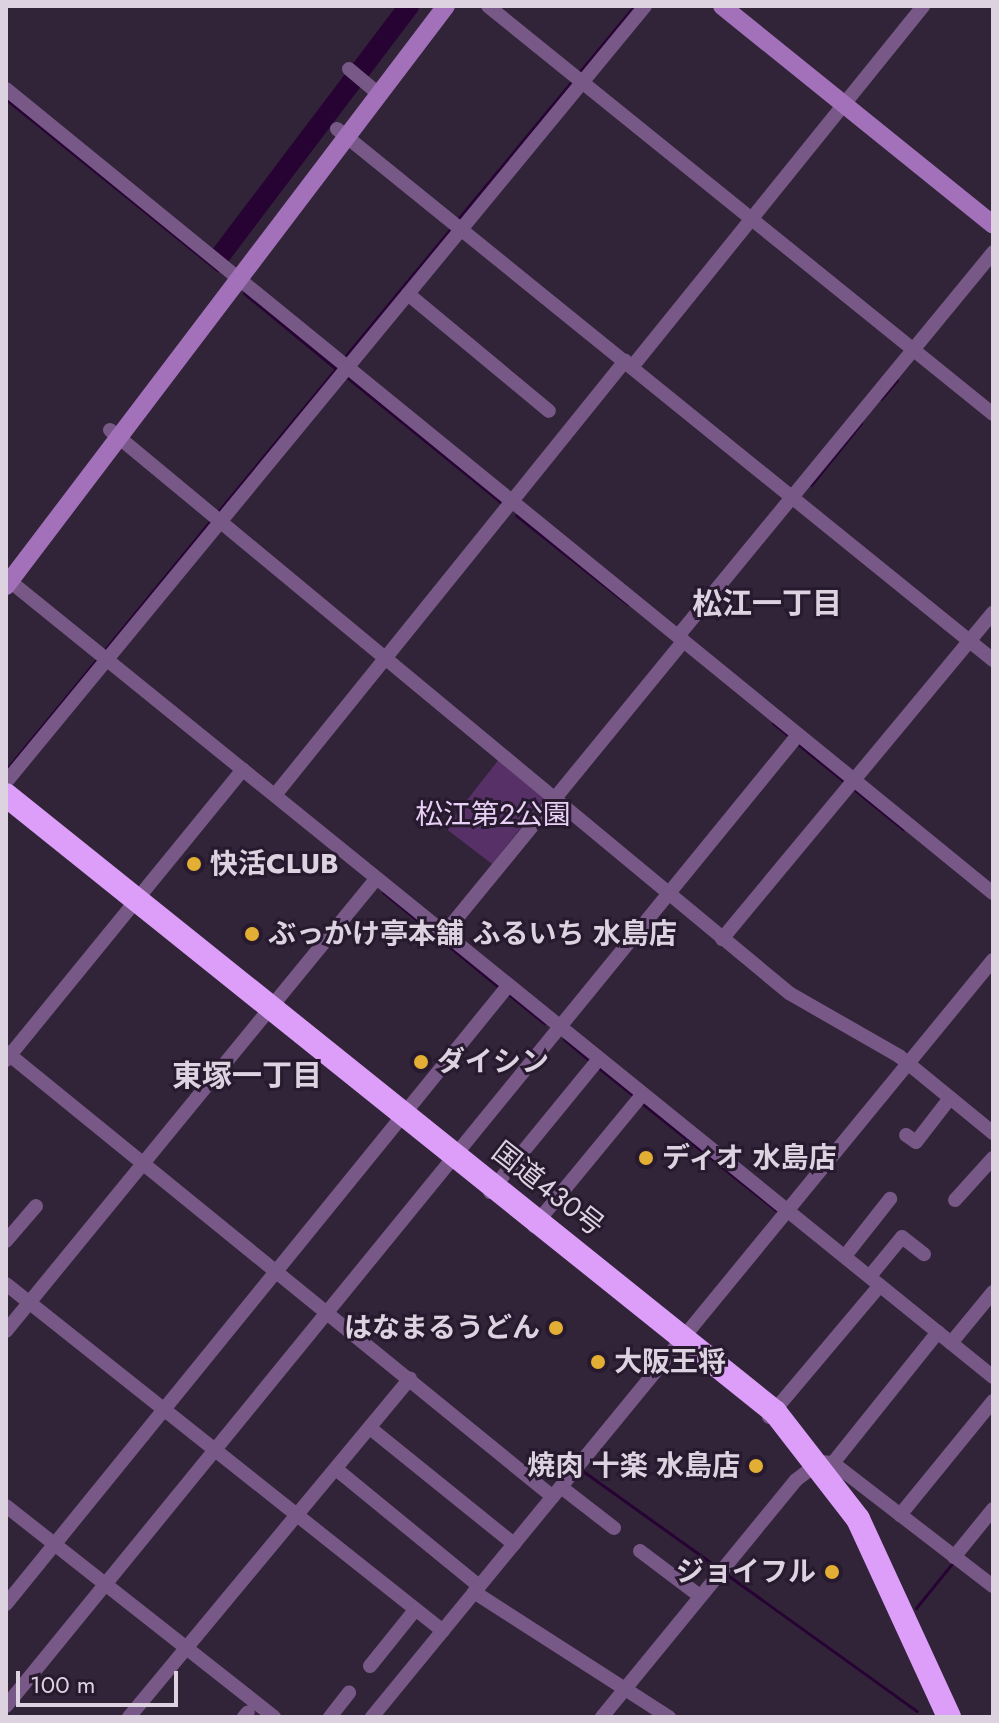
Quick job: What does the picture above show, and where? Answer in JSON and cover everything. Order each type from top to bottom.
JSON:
[{"type":"highway","name":"国道430号","points":[[6,795],[133,905]]},
{"type":"highway","name":"国道430号","points":[[6,811],[133,905],[771,1416],[820,1464],[872,1544],[949,1717]]},
{"type":"highway","name":"国道430号","points":[[820,1464],[936,1717]]},
{"type":"street","points":[[430,6],[370,87],[342,133],[7,578],[240,773],[275,795],[505,990],[559,1029],[596,1064],[783,1213],[845,1256],[936,1335],[951,1343],[993,1377]]},
{"type":"street","points":[[370,87],[446,6]]},
{"type":"street","points":[[488,6],[746,218],[993,414]]},
{"type":"street","points":[[6,782],[216,518],[408,294],[457,225],[645,6]]},
{"type":"street","points":[[722,6],[993,225]]},
{"type":"street","points":[[275,795],[923,6]]},
{"type":"street","points":[[349,69],[370,87]]},
{"type":"street","points":[[6,89],[343,368],[993,893]]},
{"type":"street","points":[[342,133],[993,660]]},
{"type":"street","points":[[443,935],[557,797],[792,497],[914,353],[993,252]]},
{"type":"street","points":[[408,294],[549,411]]},
{"type":"street","points":[[114,434],[672,892],[722,939],[831,1023],[908,1063],[993,1133]]},
{"type":"street","points":[[722,939],[993,613]]},
{"type":"street","points":[[6,1706],[798,735]]},
{"type":"street","points":[[240,773],[7,1056],[553,1493],[614,1528]]},
{"type":"street","points":[[6,1331],[374,882]]},
{"type":"street","points":[[372,1717],[993,960]]},
{"type":"street","points":[[6,1604],[505,990]]},
{"type":"street","points":[[491,1190],[596,1064]]},
{"type":"street","points":[[535,1225],[639,1098]]},
{"type":"street","points":[[906,1135],[916,1142],[950,1098]]},
{"type":"street","points":[[955,1200],[993,1158]]},
{"type":"street","points":[[845,1256],[890,1199]]},
{"type":"street","points":[[6,1241],[36,1206]]},
{"type":"street","points":[[771,1416],[875,1285],[902,1237],[924,1254]]},
{"type":"street","points":[[6,1284],[443,1631]]},
{"type":"street","points":[[951,1343],[993,1292]]},
{"type":"street","points":[[602,1717],[700,1596],[936,1335]]},
{"type":"street","points":[[129,1717],[410,1378]]},
{"type":"street","points":[[900,1515],[993,1401]]},
{"type":"street","points":[[370,1428],[514,1544]]},
{"type":"street","points":[[820,1464],[900,1515],[993,1586]]},
{"type":"street","points":[[336,1469],[477,1589],[624,1690],[669,1717]]},
{"type":"street","points":[[6,1506],[274,1717]]},
{"type":"street","points":[[956,1558],[993,1509]]},
{"type":"street","points":[[640,1551],[700,1596]]},
{"type":"street","points":[[370,1666],[415,1610]]},
{"type":"street","points":[[330,1717],[349,1693]]},
{"type":"green space","name":"松江第２公園","points":[[500,758],[547,795],[492,864],[445,828]]},
{"type":"waterway","points":[[220,256],[409,6]]},
{"type":"waterway","points":[[578,74],[634,6]]},
{"type":"waterway","points":[[458,219],[573,80]]},
{"type":"waterway","points":[[6,99],[217,270]]},
{"type":"waterway","points":[[344,358],[451,228]]},
{"type":"waterway","points":[[244,293],[335,368]]},
{"type":"waterway","points":[[217,513],[340,364]]},
{"type":"waterway","points":[[348,378],[503,504]]},
{"type":"waterway","points":[[881,399],[897,380]]},
{"type":"waterway","points":[[811,485],[861,423]]},
{"type":"waterway","points":[[516,515],[628,604]]},
{"type":"waterway","points":[[103,652],[212,519]]},
{"type":"waterway","points":[[6,770],[98,658]]},
{"type":"waterway","points":[[773,723],[789,736]]},
{"type":"waterway","points":[[798,744],[845,782]]},
{"type":"waterway","points":[[855,790],[903,829]]},
{"type":"waterway","points":[[383,892],[501,989]]},
{"type":"waterway","points":[[507,993],[544,1023]]},
{"type":"waterway","points":[[564,1039],[590,1061]]},
{"type":"waterway","points":[[599,1068],[634,1096]]},
{"type":"waterway","points":[[643,1104],[781,1214]]},
{"type":"waterway","points":[[580,1469],[717,1567]]},
{"type":"waterway","points":[[916,1608],[954,1561]]},
{"type":"waterway","points":[[726,1574],[917,1711]]},
{"type":"place","name":"快活CLUB","points":[[194,864]]},
{"type":"place","name":"ぶっかけ亭本舗 ふるいち 水島店","points":[[252,934]]},
{"type":"place","name":"ダイシン","points":[[421,1062]]},
{"type":"place","name":"ディオ 水島店","points":[[646,1158]]},
{"type":"place","name":"はなまるうどん","points":[[556,1328]]},
{"type":"place","name":"大阪王将","points":[[598,1362]]},
{"type":"place","name":"焼肉 十楽 水島店","points":[[756,1466]]},
{"type":"place","name":"ジョイフル","points":[[832,1572]]},
{"type":"district","name":"松江一丁目","points":[[767,604]]},
{"type":"district","name":"東塚一丁目","points":[[247,1076]]}]
